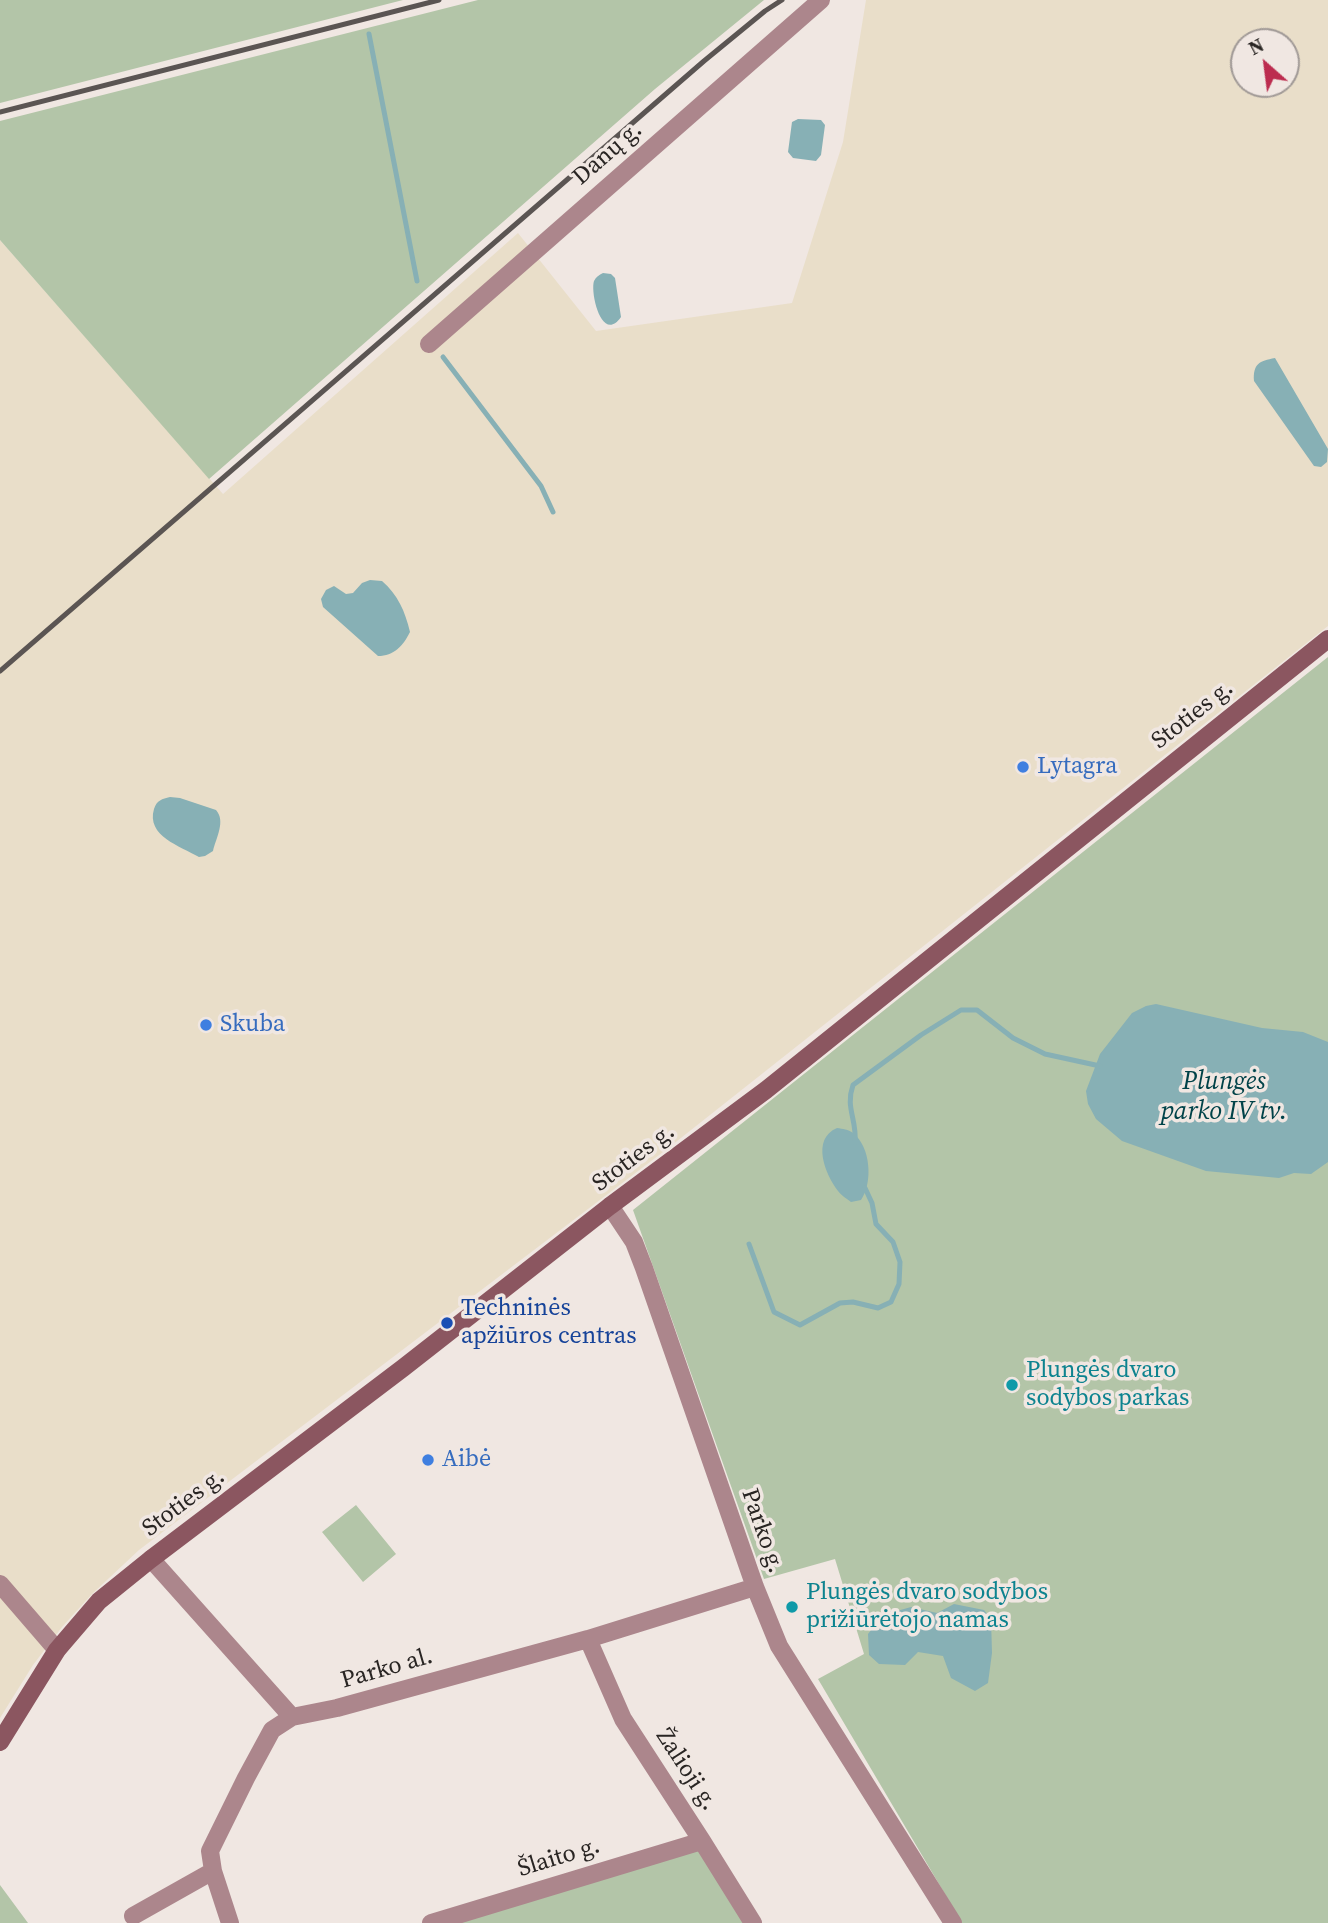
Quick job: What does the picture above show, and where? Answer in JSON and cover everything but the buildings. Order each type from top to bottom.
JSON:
[{"type":"main road","name":"Stoties g.","points":[[0,1742],[57,1650],[99,1601],[610,1206],[766,1090],[1328,639]]},
{"type":"street","name":"Danų g.","points":[[429,344],[821,0]]},
{"type":"street","name":"Parko g.","points":[[610,1206],[634,1242],[645,1268],[755,1587],[779,1646],[953,1923]]},
{"type":"street","points":[[151,1559],[292,1717],[272,1730],[210,1851],[213,1871],[230,1923]]},
{"type":"street","points":[[0,1584],[57,1650]]},
{"type":"street","name":"Parko al.","points":[[292,1717],[337,1708],[588,1639],[755,1587]]},
{"type":"street","name":"Žalioji g.","points":[[588,1639],[624,1719],[753,1923]]},
{"type":"street","name":"Šlaito g.","points":[[431,1923],[702,1841]]},
{"type":"street","points":[[133,1916],[213,1871]]},
{"type":"shaded area","points":[[866,0],[1328,0],[1328,626],[667,1149],[139,1550],[92,1594],[62,1627],[33,1665],[0,1718],[0,240],[223,494],[518,233],[596,331],[792,303],[843,142]]},
{"type":"green space","points":[[0,0],[403,0],[0,103]]},
{"type":"green space","points":[[478,0],[764,0],[655,89],[209,479],[0,240],[0,121]]},
{"type":"green space","name":"Plungės dvaro sodybos parkas","points":[[1328,657],[1328,1923],[962,1923],[818,1679],[864,1654],[835,1559],[764,1579],[633,1210]]},
{"type":"green space","points":[[356,1505],[396,1554],[363,1582],[322,1532]]},
{"type":"green space","points":[[702,1841],[752,1923],[443,1923]]},
{"type":"green space","points":[[0,1885],[28,1923],[0,1923]]},
{"type":"water","points":[[798,119],[821,120],[825,125],[821,155],[816,161],[793,158],[788,152],[792,122]]},
{"type":"water","points":[[603,273],[611,274],[615,278],[621,317],[614,324],[603,321],[596,305],[594,281]]},
{"type":"water","points":[[1275,358],[1328,449],[1327,462],[1321,467],[1314,466],[1254,381],[1258,364]]},
{"type":"water","points":[[370,580],[382,581],[397,598],[410,632],[397,649],[384,656],[378,656],[323,607],[321,599],[326,590],[334,586],[346,594],[353,593],[362,583]]},
{"type":"water","points":[[170,797],[216,810],[220,824],[213,851],[199,857],[160,833],[153,818],[154,809],[160,800]]},
{"type":"water","name":"Plungės parko IV tv.","points":[[1156,1004],[1262,1028],[1303,1032],[1328,1042],[1328,1162],[1311,1174],[1294,1173],[1279,1178],[1206,1171],[1122,1141],[1096,1119],[1088,1104],[1086,1091],[1100,1054],[1132,1013]]},
{"type":"water","points":[[837,1128],[853,1133],[864,1147],[867,1156],[867,1184],[861,1200],[851,1202],[841,1194],[825,1166],[822,1148],[824,1140]]},
{"type":"water","points":[[954,1604],[984,1610],[991,1619],[992,1653],[988,1683],[975,1691],[951,1678],[943,1656],[918,1652],[905,1665],[879,1664],[869,1655],[868,1634],[883,1615],[911,1607],[937,1613]]},
{"type":"waterway","points":[[369,34],[417,281]]},
{"type":"waterway","points":[[443,357],[541,486],[553,512]]},
{"type":"waterway","points":[[855,1142],[850,1100],[853,1085],[921,1035],[961,1010],[977,1010],[1013,1038],[1045,1054],[1100,1066]]},
{"type":"waterway","points":[[749,1244],[774,1312],[800,1325],[840,1303],[853,1302],[878,1308],[891,1302],[899,1284],[900,1262],[893,1242],[876,1224],[872,1203],[865,1188]]},
{"type":"railway","points":[[0,112],[439,0]]},
{"type":"railway","points":[[0,671],[704,61],[782,0]]},
{"type":"place","name":"Lytagra","points":[[1023,767]]},
{"type":"place","name":"Skuba","points":[[206,1025]]},
{"type":"place","name":"Techninės apžiūros centras","points":[[447,1323]]},
{"type":"place","name":"Plungės dvaro sodybos parkas","points":[[1012,1385]]},
{"type":"place","name":"Aibė","points":[[428,1460]]},
{"type":"place","name":"Plungės dvaro sodybos prižiūrėtojo namas","points":[[792,1607]]}]
